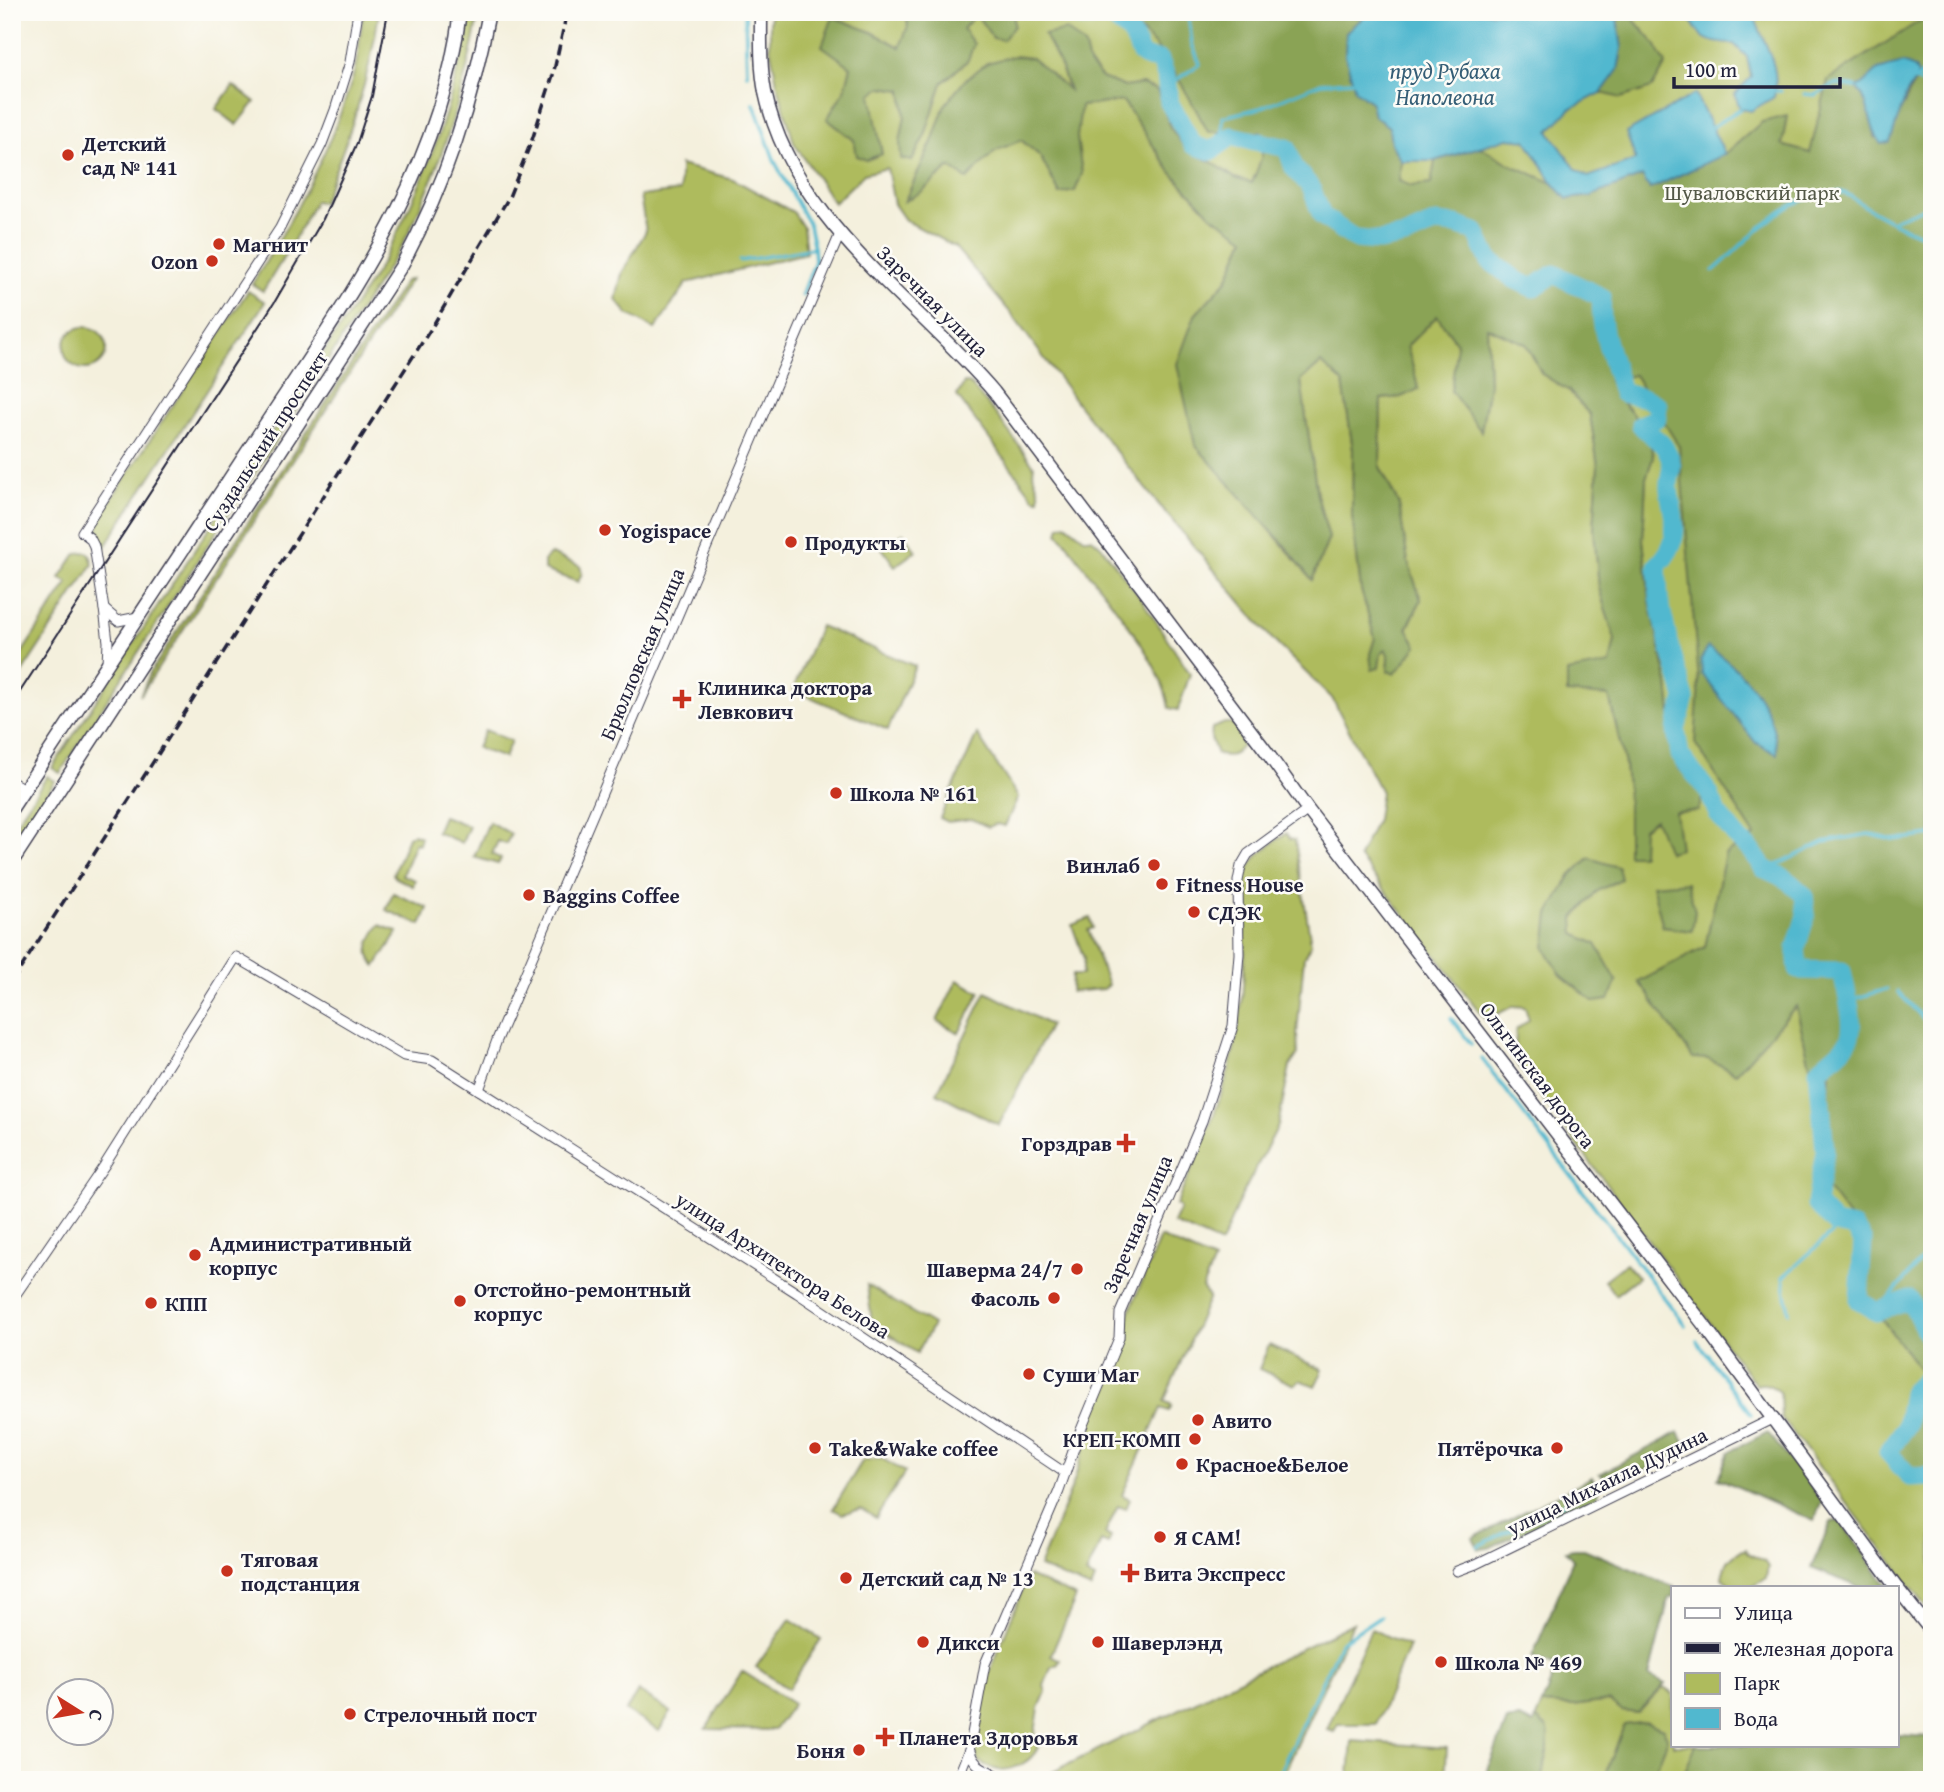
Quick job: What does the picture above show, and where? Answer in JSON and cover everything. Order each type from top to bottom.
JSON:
[{"type":"street","points":[[107,663],[108,642],[94,546],[90,538],[82,532],[280,228],[322,144],[335,110],[350,62],[358,12]]},
{"type":"street","name":"Суздальский проспект","points":[[12,862],[402,265],[436,197],[456,148],[482,51],[489,12]]},
{"type":"street","name":"Заречная улица","points":[[761,12],[761,57],[765,92],[774,121],[809,194],[840,234],[967,360],[1144,590]]},
{"type":"street","name":"Суздальский проспект","points":[[12,808],[385,237],[416,174],[428,141],[460,14]]},
{"type":"street","name":"Брюлловская улица","points":[[479,1090],[497,1040],[840,234]]},
{"type":"street","name":"Ольгинская дорога","points":[[1144,590],[1308,810],[1703,1325],[1895,1586]]},
{"type":"street","points":[[104,609],[118,621],[138,617]]},
{"type":"street","points":[[12,782],[24,789]]},
{"type":"street","name":"Заречная улица","points":[[957,1780],[969,1750],[985,1664],[1119,1338],[1121,1313],[1202,1121],[1233,1026],[1238,978],[1238,881],[1241,866],[1248,854],[1308,810]]},
{"type":"street","name":"улица Архитектора Белова","points":[[12,1300],[103,1166],[236,957],[404,1056],[432,1060],[797,1293],[1065,1473]]},
{"type":"street","name":"улица Михаила Дудина","points":[[1457,1571],[1608,1501],[1772,1419]]},
{"type":"street","name":"Ольгинская дорога","points":[[1898,1590],[1932,1632]]},
{"type":"street","points":[[969,1750],[971,1758],[988,1773],[998,1775],[1003,1780]]},
{"type":"street","points":[[975,1780],[988,1773]]},
{"type":"green space","points":[[363,12],[379,12],[364,86],[341,156],[322,203],[315,201],[263,291],[252,284],[307,188],[341,112],[355,68]]},
{"type":"green space","points":[[470,12],[479,12],[458,103],[439,161],[402,246],[60,773],[52,768],[377,271],[409,208],[435,146],[455,81]]},
{"type":"green space","points":[[770,12],[906,12],[908,26],[900,47],[872,32],[851,67],[845,90],[827,119],[854,140],[866,160],[882,154],[870,94],[883,87],[902,90],[905,116],[900,142],[912,161],[925,135],[942,83],[968,60],[963,29],[976,14],[993,38],[1014,26],[1014,12],[1932,12],[1932,1342],[1865,1238],[1867,1299],[1921,1372],[1904,1399],[1902,1419],[1883,1454],[1910,1480],[1932,1482],[1932,1614],[1781,1417],[1780,1392],[1769,1385],[1756,1385],[1515,1061],[1516,1030],[1529,1020],[1525,1007],[1513,1006],[1486,1020],[1359,857],[1377,819],[1381,792],[1332,698],[1273,640],[1150,494],[1081,408],[1010,312],[955,247],[905,220],[894,204],[887,168],[864,174],[834,203],[794,143],[770,47]],"holes":[[[1045,35],[1085,47],[1089,64],[1102,78],[1125,87],[1142,84],[1157,90],[1170,127],[1186,149],[1235,178],[1251,184],[1262,160],[1264,145],[1624,377],[1608,381],[1649,434],[1653,457],[1646,478],[1643,540],[1650,601],[1668,684],[1679,769],[1704,792],[1675,811],[1668,851],[1656,819],[1643,828],[1628,801],[1625,764],[1609,696],[1610,664],[1615,640],[1599,588],[1594,529],[1598,466],[1590,415],[1569,391],[1542,374],[1526,344],[1487,327],[1489,385],[1481,431],[1452,391],[1457,343],[1437,316],[1407,346],[1418,389],[1401,397],[1381,399],[1380,467],[1399,505],[1408,562],[1421,600],[1388,671],[1389,658],[1386,649],[1381,654],[1370,654],[1375,638],[1361,590],[1352,515],[1353,450],[1343,381],[1321,363],[1301,381],[1317,495],[1329,538],[1312,579],[1240,495],[1195,315],[1227,280],[1245,238],[1211,215],[1171,172],[1123,101],[1081,106],[1076,137],[1082,174],[1060,194],[1040,156],[1021,140],[995,151],[967,179],[950,167],[921,192],[905,200],[932,142],[945,105],[1050,73],[1069,92],[1060,64]],[[1705,947],[1870,1037],[1835,1198],[1825,1186],[1830,1070],[1810,1065],[1796,1005],[1736,1073],[1708,1059],[1639,982]]]},
{"type":"green space","points":[[906,12],[1014,12],[1014,26],[1003,40],[993,38],[976,14],[963,29],[974,44],[968,60],[942,83],[925,135],[912,161],[901,159],[900,142],[905,116],[902,90],[883,87],[871,94],[882,154],[866,160],[857,156],[854,140],[827,119],[845,90],[851,67],[822,46],[833,17],[872,32],[900,47],[908,26]]},
{"type":"green space","name":"Шуваловский парк","points":[[1109,12],[1370,12],[1346,32],[1355,90],[1371,102],[1374,116],[1389,127],[1391,143],[1401,161],[1399,181],[1411,186],[1431,184],[1435,161],[1480,147],[1553,183],[1567,199],[1591,196],[1642,176],[1650,189],[1725,154],[1762,122],[1787,116],[1782,145],[1810,153],[1828,80],[1932,13],[1932,1482],[1910,1480],[1883,1454],[1902,1419],[1904,1399],[1921,1372],[1867,1299],[1865,1238],[1825,1186],[1830,1070],[1810,1065],[1796,1006],[1736,1073],[1708,1059],[1693,1058],[1639,982],[1705,947],[1725,854],[1755,836],[1695,743],[1699,683],[1679,446],[1634,375],[1609,381],[1622,402],[1649,434],[1653,458],[1646,478],[1643,540],[1650,601],[1668,684],[1679,769],[1704,792],[1698,811],[1675,812],[1680,849],[1668,852],[1655,819],[1643,828],[1642,855],[1628,855],[1625,764],[1609,696],[1567,693],[1567,672],[1610,664],[1615,640],[1599,588],[1594,529],[1598,466],[1590,415],[1569,391],[1542,374],[1526,344],[1487,327],[1489,385],[1481,431],[1451,391],[1457,343],[1437,316],[1407,346],[1419,389],[1401,397],[1381,399],[1380,467],[1399,505],[1408,562],[1421,600],[1407,628],[1417,646],[1395,674],[1388,671],[1389,658],[1386,650],[1381,654],[1379,668],[1372,670],[1370,654],[1375,638],[1361,590],[1352,515],[1353,450],[1343,382],[1321,363],[1301,381],[1317,495],[1329,538],[1312,580],[1195,445],[1177,364],[1195,315],[1227,280],[1245,238],[1211,215],[1171,172],[1123,101],[1081,106],[1077,137],[1082,174],[1075,191],[1060,194],[1040,156],[1021,140],[995,151],[967,179],[950,167],[921,192],[905,201],[932,142],[945,105],[964,81],[987,63],[1014,56],[1032,58],[1069,90],[1060,64],[1044,35],[1067,30],[1085,47],[1089,64],[1102,78],[1125,87],[1142,84],[1157,90],[1170,127],[1186,149],[1235,178],[1252,183],[1262,152],[1261,132],[1208,132],[1168,63],[1141,31]],"holes":[[[1918,75],[1898,116],[1875,137],[1869,110],[1857,87]]]},
{"type":"green space","points":[[1616,13],[1629,14],[1655,44],[1666,64],[1652,88],[1621,98],[1601,93],[1615,72],[1621,56]]},
{"type":"green space","points":[[233,85],[255,102],[237,125],[216,109]]},
{"type":"green space","points":[[680,165],[733,179],[793,212],[803,227],[806,253],[687,283],[655,329],[628,314],[616,300],[622,273],[646,231],[640,196],[680,191]]},
{"type":"green space","points":[[411,279],[140,696],[150,673],[405,281]]},
{"type":"green space","points":[[248,291],[265,302],[102,551],[98,526],[102,513]]},
{"type":"green space","points":[[85,327],[100,333],[106,348],[100,363],[85,369],[70,363],[64,348],[70,333]]},
{"type":"green space","points":[[964,383],[970,384],[995,413],[1034,466],[1039,499],[1034,498],[957,396]]},
{"type":"green space","points":[[1066,524],[1084,538],[1092,538],[1101,546],[1142,600],[1190,674],[1178,710],[1169,708],[1150,658],[1128,624],[1058,533],[1060,526]]},
{"type":"green space","points":[[903,533],[916,551],[895,566],[882,548]]},
{"type":"green space","points":[[87,552],[93,564],[12,688],[12,668],[68,583],[60,578],[75,555]]},
{"type":"green space","points":[[551,554],[580,566],[582,573],[578,582],[544,570],[544,560]]},
{"type":"green space","points":[[820,626],[915,666],[888,730],[793,690]]},
{"type":"green space","points":[[1232,723],[1241,733],[1243,745],[1235,754],[1229,756],[1217,754],[1211,738],[1212,728]]},
{"type":"green space","points":[[485,730],[511,741],[504,758],[477,748]]},
{"type":"green space","points":[[977,734],[1018,797],[1005,826],[997,824],[988,827],[972,819],[948,822],[940,818]]},
{"type":"green space","points":[[47,776],[55,781],[12,847],[12,829]]},
{"type":"green space","points":[[443,816],[469,826],[462,843],[436,832]]},
{"type":"green space","points":[[489,822],[511,834],[506,844],[498,841],[492,854],[501,859],[498,864],[474,857]]},
{"type":"green space","points":[[1286,833],[1290,839],[1295,840],[1311,944],[1304,957],[1297,1034],[1298,1054],[1290,1066],[1278,1126],[1240,1199],[1221,1244],[1173,1223],[1180,1208],[1176,1205],[1213,1116],[1228,1071],[1239,1024],[1245,952],[1245,879],[1256,858]]},
{"type":"green space","points":[[413,834],[421,837],[419,844],[415,843],[402,875],[415,880],[413,886],[393,874],[408,837]]},
{"type":"green space","points":[[1589,858],[1618,867],[1621,879],[1596,892],[1574,918],[1575,934],[1596,944],[1617,981],[1608,1000],[1594,1002],[1561,975],[1545,948],[1549,914],[1570,876]]},
{"type":"green space","points":[[1687,882],[1695,911],[1692,931],[1663,927],[1652,885]]},
{"type":"green space","points":[[393,893],[428,908],[421,925],[386,910]]},
{"type":"green space","points":[[1090,918],[1093,928],[1088,930],[1108,985],[1103,989],[1071,992],[1072,975],[1082,975],[1084,959],[1072,925]]},
{"type":"green space","points":[[380,925],[398,932],[376,966],[368,951],[373,935]]},
{"type":"green space","points":[[957,980],[980,992],[959,1033],[937,1021]]},
{"type":"green space","points":[[986,992],[1050,1025],[999,1125],[937,1093]]},
{"type":"green space","points":[[1160,1237],[1214,1261],[1202,1288],[1209,1297],[1164,1401],[1172,1405],[1169,1411],[1161,1408],[1122,1495],[1130,1499],[1126,1509],[1118,1506],[1105,1534],[1111,1537],[1108,1544],[1101,1541],[1086,1575],[1095,1579],[1091,1589],[1039,1567],[1072,1487],[1087,1439],[1084,1437],[1128,1338],[1129,1313]]},
{"type":"green space","points":[[1626,1263],[1638,1277],[1615,1295],[1604,1280]]},
{"type":"green space","points":[[867,1285],[933,1325],[917,1353],[872,1323]]},
{"type":"green space","points":[[1269,1345],[1323,1370],[1315,1386],[1300,1380],[1295,1385],[1259,1369]]},
{"type":"green space","points":[[1679,1432],[1686,1445],[1685,1450],[1634,1476],[1622,1471],[1606,1479],[1600,1474]]},
{"type":"green space","points":[[1766,1433],[1822,1501],[1814,1521],[1718,1478],[1729,1452]]},
{"type":"green space","points":[[881,1458],[905,1472],[876,1518],[861,1509],[842,1514],[833,1509],[863,1460]]},
{"type":"green space","points":[[1592,1477],[1598,1496],[1489,1548],[1479,1549],[1473,1538]]},
{"type":"green space","points":[[1831,1522],[1841,1522],[1887,1586],[1856,1586],[1811,1568]]},
{"type":"green space","points":[[1584,1549],[1672,1586],[1671,1598],[1649,1676],[1665,1684],[1638,1713],[1622,1711],[1608,1701],[1573,1706],[1542,1704],[1557,1666],[1532,1657],[1573,1560],[1566,1551]]},
{"type":"green space","points":[[1746,1549],[1747,1553],[1764,1561],[1768,1567],[1766,1578],[1754,1586],[1731,1585],[1722,1578],[1730,1559]]},
{"type":"green space","points":[[1028,1576],[1076,1597],[1051,1655],[1060,1660],[1051,1667],[1044,1686],[1046,1692],[1039,1708],[1034,1739],[1040,1740],[1038,1747],[1023,1764],[1009,1769],[994,1769],[978,1761],[975,1751],[987,1679]]},
{"type":"green space","points":[[790,1619],[821,1639],[788,1689],[756,1667]]},
{"type":"green space","points":[[1353,1623],[1281,1780],[1037,1780]]},
{"type":"green space","points":[[1371,1629],[1409,1646],[1376,1724],[1338,1724],[1334,1731],[1327,1729]]},
{"type":"green space","points":[[742,1671],[793,1704],[774,1730],[706,1729]]},
{"type":"green space","points":[[1663,1688],[1671,1692],[1671,1746],[1696,1746],[1681,1780],[1541,1780],[1548,1752],[1548,1729],[1536,1718],[1542,1704],[1573,1706],[1609,1701],[1622,1711],[1638,1713]]},
{"type":"green space","points":[[638,1691],[671,1712],[659,1731],[626,1711]]},
{"type":"green space","points":[[1519,1718],[1534,1724],[1536,1718],[1548,1729],[1548,1752],[1541,1780],[1486,1780],[1507,1721]]},
{"type":"green space","points":[[1647,1722],[1663,1729],[1668,1739],[1655,1771],[1637,1773],[1634,1780],[1604,1780],[1624,1725]]},
{"type":"green space","points":[[1898,1735],[1932,1737],[1932,1780],[1681,1780],[1696,1746],[1898,1746]]},
{"type":"green space","points":[[1352,1741],[1447,1748],[1445,1780],[1349,1775]]},
{"type":"water","name":"пруд Рубаха Наполеона","points":[[1370,12],[1616,12],[1622,48],[1618,70],[1601,93],[1570,109],[1549,131],[1576,169],[1588,177],[1636,160],[1626,133],[1695,94],[1725,154],[1650,189],[1642,176],[1591,196],[1567,199],[1553,183],[1526,140],[1508,138],[1435,161],[1401,161],[1391,143],[1389,127],[1374,116],[1371,102],[1355,90],[1345,55],[1346,32]]},
{"type":"water","points":[[1687,12],[1753,12],[1773,64],[1776,85],[1774,97],[1751,111],[1740,109],[1735,94],[1751,77],[1747,57],[1734,44],[1716,43],[1704,38]]},
{"type":"water","points":[[1903,63],[1915,68],[1918,75],[1906,95],[1890,142],[1881,144],[1865,101],[1856,87],[1878,70]]},
{"type":"water","points":[[1708,647],[1735,668],[1756,692],[1771,721],[1777,754],[1756,743],[1702,674],[1701,659]]},
{"type":"waterway","points":[[745,12],[747,74]]},
{"type":"waterway","points":[[1071,12],[1082,17],[1110,16],[1129,31],[1142,55],[1160,60],[1166,76],[1169,102],[1193,145],[1211,151],[1232,136],[1287,148],[1294,168],[1311,187],[1322,216],[1355,239],[1379,241],[1406,236],[1436,223],[1456,225],[1476,232],[1489,260],[1516,280],[1533,288],[1554,274],[1602,297],[1604,333],[1622,393],[1645,398],[1658,405],[1657,418],[1641,425],[1663,445],[1671,461],[1669,490],[1674,539],[1671,548],[1657,566],[1659,597],[1668,640],[1685,698],[1676,730],[1680,755],[1709,793],[1718,814],[1739,840],[1752,851],[1763,868],[1785,878],[1804,895],[1806,915],[1796,948],[1798,970],[1842,971],[1850,1008],[1851,1028],[1844,1047],[1818,1070],[1825,1151],[1816,1204],[1835,1224],[1854,1228],[1863,1241],[1859,1300],[1877,1312],[1909,1299],[1932,1343]]},
{"type":"waterway","points":[[1167,86],[1200,64],[1192,44],[1188,12]]},
{"type":"waterway","points":[[1915,80],[1932,67]]},
{"type":"waterway","points":[[1911,81],[1915,80],[1932,88]]},
{"type":"waterway","points":[[1222,143],[1223,117],[1260,108],[1321,83],[1353,81]]},
{"type":"waterway","points":[[1804,94],[1815,95],[1835,84],[1856,87]]},
{"type":"waterway","points":[[1775,91],[1781,91]]},
{"type":"waterway","points":[[754,104],[775,162],[809,225],[814,248]]},
{"type":"waterway","points":[[1712,127],[1740,109]]},
{"type":"waterway","points":[[1713,271],[1781,212],[1813,196],[1831,193],[1844,193],[1892,221],[1932,238]]},
{"type":"waterway","points":[[1893,220],[1932,204]]},
{"type":"waterway","points":[[740,261],[814,248],[815,261],[802,295]]},
{"type":"waterway","points":[[1767,870],[1824,842],[1869,834],[1893,840],[1932,835]]},
{"type":"waterway","points":[[1847,1001],[1887,989]]},
{"type":"waterway","points":[[1898,992],[1924,1019],[1932,1036]]},
{"type":"waterway","points":[[1451,1018],[1471,1044]]},
{"type":"waterway","points":[[1482,1059],[1685,1325]]},
{"type":"waterway","points":[[1789,1312],[1783,1277],[1834,1231],[1835,1224]]},
{"type":"waterway","points":[[1877,1312],[1929,1251]]},
{"type":"waterway","points":[[1697,1341],[1751,1414]]},
{"type":"waterway","points":[[1932,1373],[1912,1392],[1906,1427],[1888,1452],[1910,1477],[1932,1476]]},
{"type":"waterway","points":[[1478,1546],[1587,1492]]},
{"type":"waterway","points":[[1276,1780],[1340,1643],[1380,1616]]},
{"type":"tram line","points":[[12,704],[274,303],[323,219],[357,143],[372,96],[388,12]]},
{"type":"railway","points":[[12,982],[432,327],[509,197],[532,140],[553,75],[567,12]]},
{"type":"place","name":"Детский сад № 141","points":[[68,155]]},
{"type":"place","name":"Магнит","points":[[219,244]]},
{"type":"place","name":"Ozon","points":[[212,261]]},
{"type":"place","name":"Yogispace","points":[[605,530]]},
{"type":"place","name":"Продукты","points":[[791,542]]},
{"type":"place","name":"Клиника доктора Левкович","points":[[682,699]]},
{"type":"place","name":"Школа № 161","points":[[836,793]]},
{"type":"place","name":"Винлаб","points":[[1154,865]]},
{"type":"place","name":"Fitness House","points":[[1162,884]]},
{"type":"place","name":"Baggins Coffee","points":[[529,895]]},
{"type":"place","name":"СДЭК","points":[[1194,912]]},
{"type":"place","name":"Горздрав","points":[[1126,1143]]},
{"type":"place","name":"Административный корпус","points":[[195,1255]]},
{"type":"place","name":"Шаверма 24/7","points":[[1077,1269]]},
{"type":"place","name":"Фасоль","points":[[1054,1298]]},
{"type":"place","name":"Отстойно-ремонтный корпус","points":[[460,1301]]},
{"type":"place","name":"КПП","points":[[151,1303]]},
{"type":"place","name":"Суши Маг","points":[[1029,1374]]},
{"type":"place","name":"Авито","points":[[1198,1420]]},
{"type":"place","name":"КРЕП-КОМП","points":[[1195,1439]]},
{"type":"place","name":"Take&Wake coffee","points":[[815,1448]]},
{"type":"place","name":"Пятёрочка","points":[[1557,1448]]},
{"type":"place","name":"Красное&Белое","points":[[1182,1464]]},
{"type":"place","name":"Я САМ!","points":[[1160,1537]]},
{"type":"place","name":"Тяговая подстанция","points":[[227,1571]]},
{"type":"place","name":"Вита Экспресс","points":[[1130,1573]]},
{"type":"place","name":"Детский сад № 13","points":[[846,1578]]},
{"type":"place","name":"Дикси","points":[[923,1642]]},
{"type":"place","name":"Шаверлэнд","points":[[1098,1642]]},
{"type":"place","name":"Школа № 469","points":[[1441,1662]]},
{"type":"place","name":"Стрелочный пост","points":[[350,1714]]},
{"type":"place","name":"Планета Здоровья","points":[[885,1737]]},
{"type":"place","name":"Боня","points":[[859,1750]]}]
